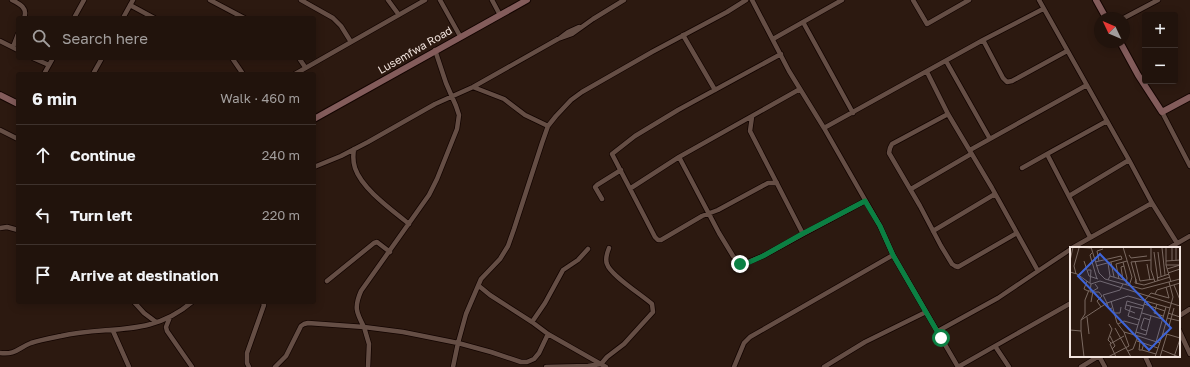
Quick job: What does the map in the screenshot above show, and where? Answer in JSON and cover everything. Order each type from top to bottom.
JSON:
[{"type":"street","points":[[12,0],[24,8],[26,13],[25,16]]},
{"type":"street","points":[[75,16],[84,0]]},
{"type":"street","points":[[210,0],[240,16]]},
{"type":"street","points":[[301,0],[333,18],[342,26],[351,42]]},
{"type":"street","points":[[388,0],[399,15]]},
{"type":"street","points":[[298,72],[425,0]]},
{"type":"street","points":[[440,0],[460,36]]},
{"type":"street","points":[[492,0],[500,15]]},
{"type":"street","name":"Lusemfwa Road","points":[[316,118],[460,36],[527,0]]},
{"type":"street","points":[[316,166],[341,156],[436,104],[473,87],[558,39],[572,34],[583,25],[624,0]]},
{"type":"street","points":[[453,367],[466,314],[481,279],[500,259],[508,246],[548,126],[576,96],[746,0]]},
{"type":"street","points":[[752,0],[800,89],[880,226],[893,255],[958,367],[1070,305]]},
{"type":"street","points":[[773,39],[842,0]]},
{"type":"street","points":[[913,0],[927,24],[969,0]]},
{"type":"street","points":[[1038,0],[1152,203],[1177,243]]},
{"type":"street","points":[[1096,0],[1103,12]]},
{"type":"street","points":[[1130,15],[1155,1]]},
{"type":"street","points":[[124,16],[132,2],[151,16]]},
{"type":"street","points":[[824,128],[983,40],[1043,9]]},
{"type":"street","points":[[803,22],[853,112]]},
{"type":"street","points":[[683,35],[715,90]]},
{"type":"street","points":[[12,47],[16,38]]},
{"type":"street","points":[[983,40],[1003,78],[1007,82],[1012,81],[1067,51]]},
{"type":"street","points":[[0,41],[16,49]]},
{"type":"street","points":[[1123,48],[1138,75],[1162,112],[1190,166]]},
{"type":"street","points":[[368,367],[369,344],[364,327],[356,309],[357,302],[371,277],[429,195],[457,129],[458,110],[435,50]]},
{"type":"street","points":[[777,184],[768,183],[661,240],[658,240],[655,238],[631,188],[612,155],[612,152],[678,110],[781,54]]},
{"type":"street","points":[[38,60],[49,65]]},
{"type":"street","points":[[45,72],[52,60]]},
{"type":"street","points":[[94,72],[101,60]]},
{"type":"street","points":[[233,60],[242,72]]},
{"type":"street","points":[[300,60],[305,67]]},
{"type":"street","points":[[946,61],[990,139]]},
{"type":"street","points":[[927,72],[948,114],[1038,271]]},
{"type":"street","points":[[911,189],[990,139],[1086,85]]},
{"type":"street","points":[[473,87],[504,100],[525,115],[548,126]]},
{"type":"street","points":[[631,188],[680,157],[752,118],[800,89]]},
{"type":"street","points":[[0,95],[16,103]]},
{"type":"street","points":[[1162,112],[1190,97]]},
{"type":"street","points":[[948,114],[892,144],[889,153],[911,189],[941,246],[952,264],[958,267],[1017,233]]},
{"type":"street","points":[[752,118],[750,131],[802,234]]},
{"type":"street","points":[[1022,168],[1107,121]]},
{"type":"street","points":[[0,130],[16,138]]},
{"type":"street","points":[[354,149],[354,165],[360,177],[380,200],[409,224]]},
{"type":"street","points":[[1046,154],[1090,237]]},
{"type":"street","points":[[680,157],[700,198],[727,247],[741,265],[763,256],[865,201]]},
{"type":"street","points":[[1069,196],[1129,160]]},
{"type":"street","points":[[602,199],[595,187],[621,170]]},
{"type":"street","points":[[768,183],[772,174]]},
{"type":"street","points":[[933,231],[995,194]]},
{"type":"street","points":[[1074,247],[1152,203]]},
{"type":"street","points":[[0,228],[7,227],[16,229]]},
{"type":"street","points":[[1171,247],[1190,236]]},
{"type":"street","points":[[327,281],[374,243],[377,242],[390,252]]},
{"type":"street","points":[[546,367],[588,366],[601,364],[607,357],[624,344],[653,312],[652,304],[612,272],[607,265],[606,258],[609,248]]},
{"type":"street","points":[[532,322],[546,302],[563,270],[578,260],[588,249]]},
{"type":"street","points":[[938,331],[998,298],[1070,249]]},
{"type":"street","points":[[734,367],[744,343],[750,337],[893,255]]},
{"type":"street","points":[[479,286],[548,334],[606,367]]},
{"type":"street","points":[[136,304],[144,313],[156,322]]},
{"type":"street","points":[[0,353],[14,353],[30,344],[62,335],[113,331],[142,326],[170,317],[189,304]]},
{"type":"street","points":[[249,367],[246,353],[264,304]]},
{"type":"street","points":[[1180,315],[1190,309]]},
{"type":"street","points":[[824,367],[865,342],[926,312]]},
{"type":"street","points":[[170,317],[166,327],[167,331],[192,367]]},
{"type":"street","points":[[275,367],[286,356],[298,331],[304,324],[364,327],[402,332],[458,343],[521,362],[530,361],[539,353],[548,334]]},
{"type":"street","points":[[113,331],[129,367]]},
{"type":"street","points":[[1180,332],[1190,354]]},
{"type":"street","points":[[995,346],[1009,367]]},
{"type":"street","points":[[1081,367],[1097,357]]},
{"type":"street","points":[[1100,357],[1105,367]]},
{"type":"street","points":[[1145,357],[1150,367]]},
{"type":"street","points":[[529,367],[530,361]]},
{"type":"route","points":[[740,264],[743,265],[763,256],[865,201],[880,226],[893,255],[941,338]]}]
